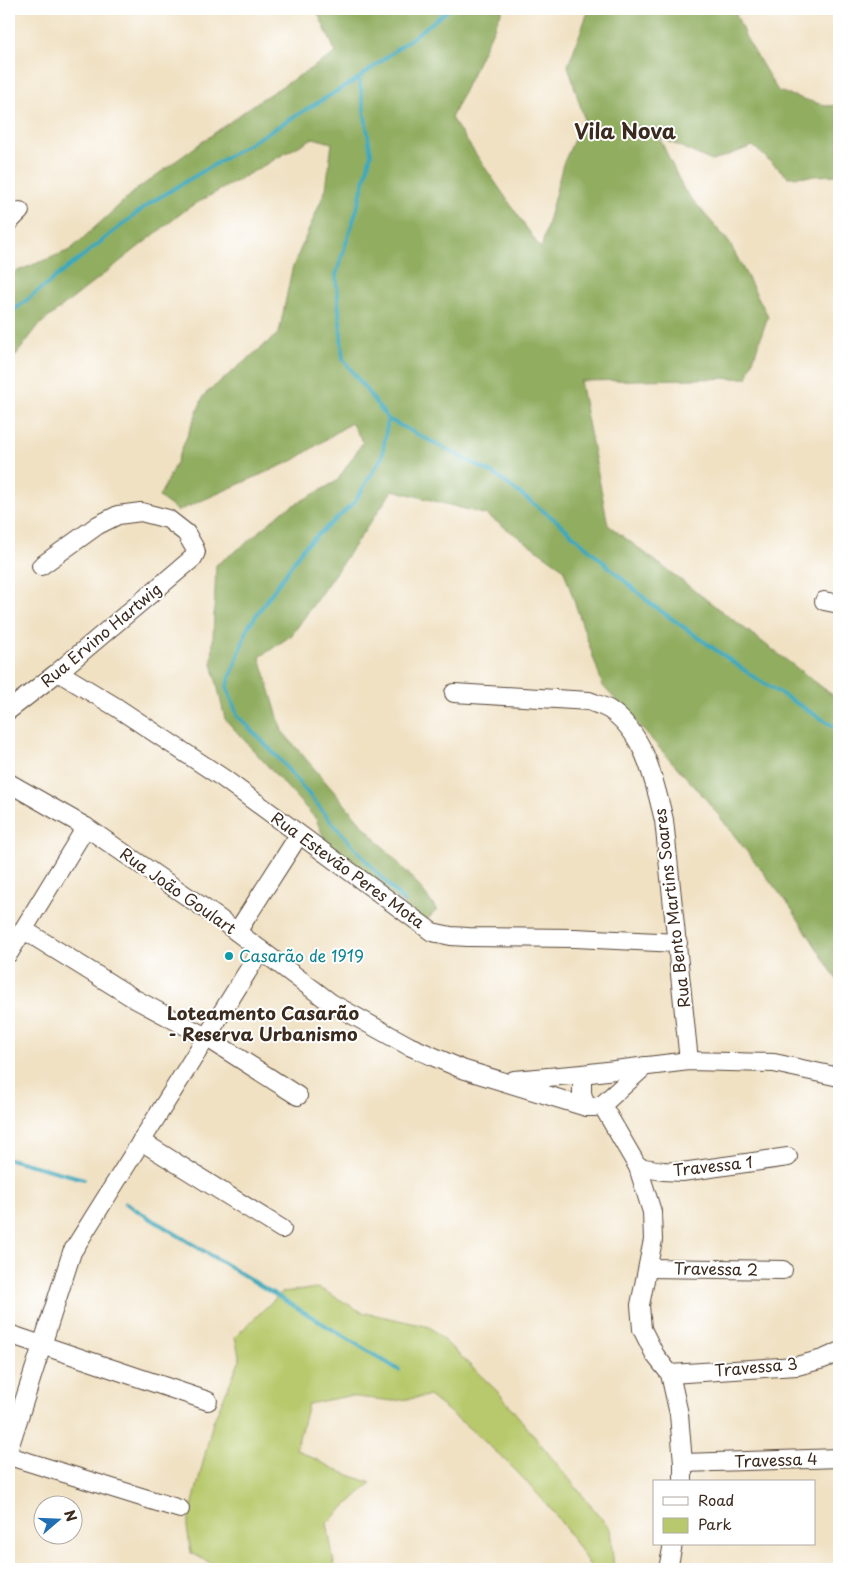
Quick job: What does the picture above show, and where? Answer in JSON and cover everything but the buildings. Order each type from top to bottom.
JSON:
[{"type":"street","name":"Rua Ervino Hartwig","points":[[9,710],[58,672],[193,558],[196,552],[186,534],[168,519],[141,512],[118,515],[98,525],[40,566]]},
{"type":"street","name":"Rua Estevão Peres Mota","points":[[58,672],[116,707],[223,778],[432,932],[468,937],[575,938],[678,943]]},
{"type":"street","name":"Rua Bento Martins Soares","points":[[454,693],[589,701],[610,710],[632,729],[646,757],[656,785],[664,820],[689,1061]]},
{"type":"street","name":"Rua João Goulart","points":[[9,784],[86,827],[237,932],[331,1003],[409,1046],[462,1069],[600,1103]]},
{"type":"street","points":[[9,953],[86,827]]},
{"type":"street","points":[[237,932],[298,835]]},
{"type":"street","points":[[24,930],[135,998],[206,1037],[298,1096]]},
{"type":"street","points":[[9,1448],[72,1252],[261,950]]},
{"type":"street","name":"Rua João Goulart","points":[[506,1081],[689,1061],[774,1063],[839,1077]]},
{"type":"street","points":[[600,1103],[645,1066]]},
{"type":"street","points":[[591,1073],[582,1093],[600,1103]]},
{"type":"street","points":[[591,1073],[600,1103],[638,1166],[652,1212],[653,1240],[640,1305],[642,1329],[655,1356],[670,1374],[679,1414],[683,1480]]},
{"type":"street","points":[[141,1141],[282,1229]]},
{"type":"street","name":"Travessa 1","points":[[638,1166],[662,1171],[682,1172],[788,1157]]},
{"type":"street","name":"Travessa 2","points":[[648,1268],[784,1270]]},
{"type":"street","points":[[9,1334],[208,1401]]},
{"type":"street","name":"Travessa 3","points":[[670,1374],[797,1366],[823,1359],[839,1352]]},
{"type":"street","points":[[9,1456],[180,1509]]},
{"type":"street","name":"Travessa 4","points":[[683,1463],[839,1458]]},
{"type":"street","points":[[668,1569],[673,1546]]},
{"type":"green space","points":[[316,9],[503,9],[451,118],[541,249],[563,164],[584,118],[568,66],[589,9],[734,9],[745,36],[778,91],[826,106],[839,105],[839,175],[788,177],[753,146],[712,161],[659,137],[684,190],[729,242],[768,316],[747,378],[580,381],[608,525],[839,700],[839,983],[791,908],[705,798],[603,686],[563,568],[487,515],[393,490],[292,635],[260,657],[282,731],[360,822],[415,881],[437,910],[426,921],[329,850],[316,819],[225,719],[212,663],[216,565],[244,545],[283,511],[337,481],[363,442],[351,423],[294,460],[178,511],[159,497],[176,463],[204,395],[279,333],[292,269],[326,189],[332,143],[313,138],[188,208],[39,325],[9,364],[9,278],[15,272],[70,250],[136,190],[260,100],[336,53]]},
{"type":"green space","points":[[319,1288],[362,1312],[430,1327],[499,1393],[610,1529],[614,1568],[592,1569],[558,1518],[529,1484],[481,1438],[429,1396],[393,1401],[348,1396],[308,1404],[296,1449],[336,1470],[371,1483],[327,1523],[335,1569],[223,1569],[191,1553],[187,1527],[213,1422],[240,1360],[235,1337],[282,1292]]},
{"type":"waterway","points":[[404,902],[335,826],[282,762],[237,715],[227,687],[248,627],[304,547],[354,503],[382,457],[388,419],[343,359],[336,275],[357,209],[371,154],[359,78],[450,9]]},
{"type":"waterway","points":[[9,314],[150,203],[359,78]]},
{"type":"waterway","points":[[388,419],[494,474],[558,522],[651,604],[754,677],[839,731]]},
{"type":"waterway","points":[[9,1159],[84,1179]]},
{"type":"waterway","points":[[125,1203],[399,1370]]},
{"type":"place","name":"Casarão de 1919","points":[[229,956]]},
{"type":"district","name":"Vila Nova","points":[[625,132]]},
{"type":"district","name":"Loteamento Casarão - Reserva Urbanismo","points":[[263,1024]]}]
